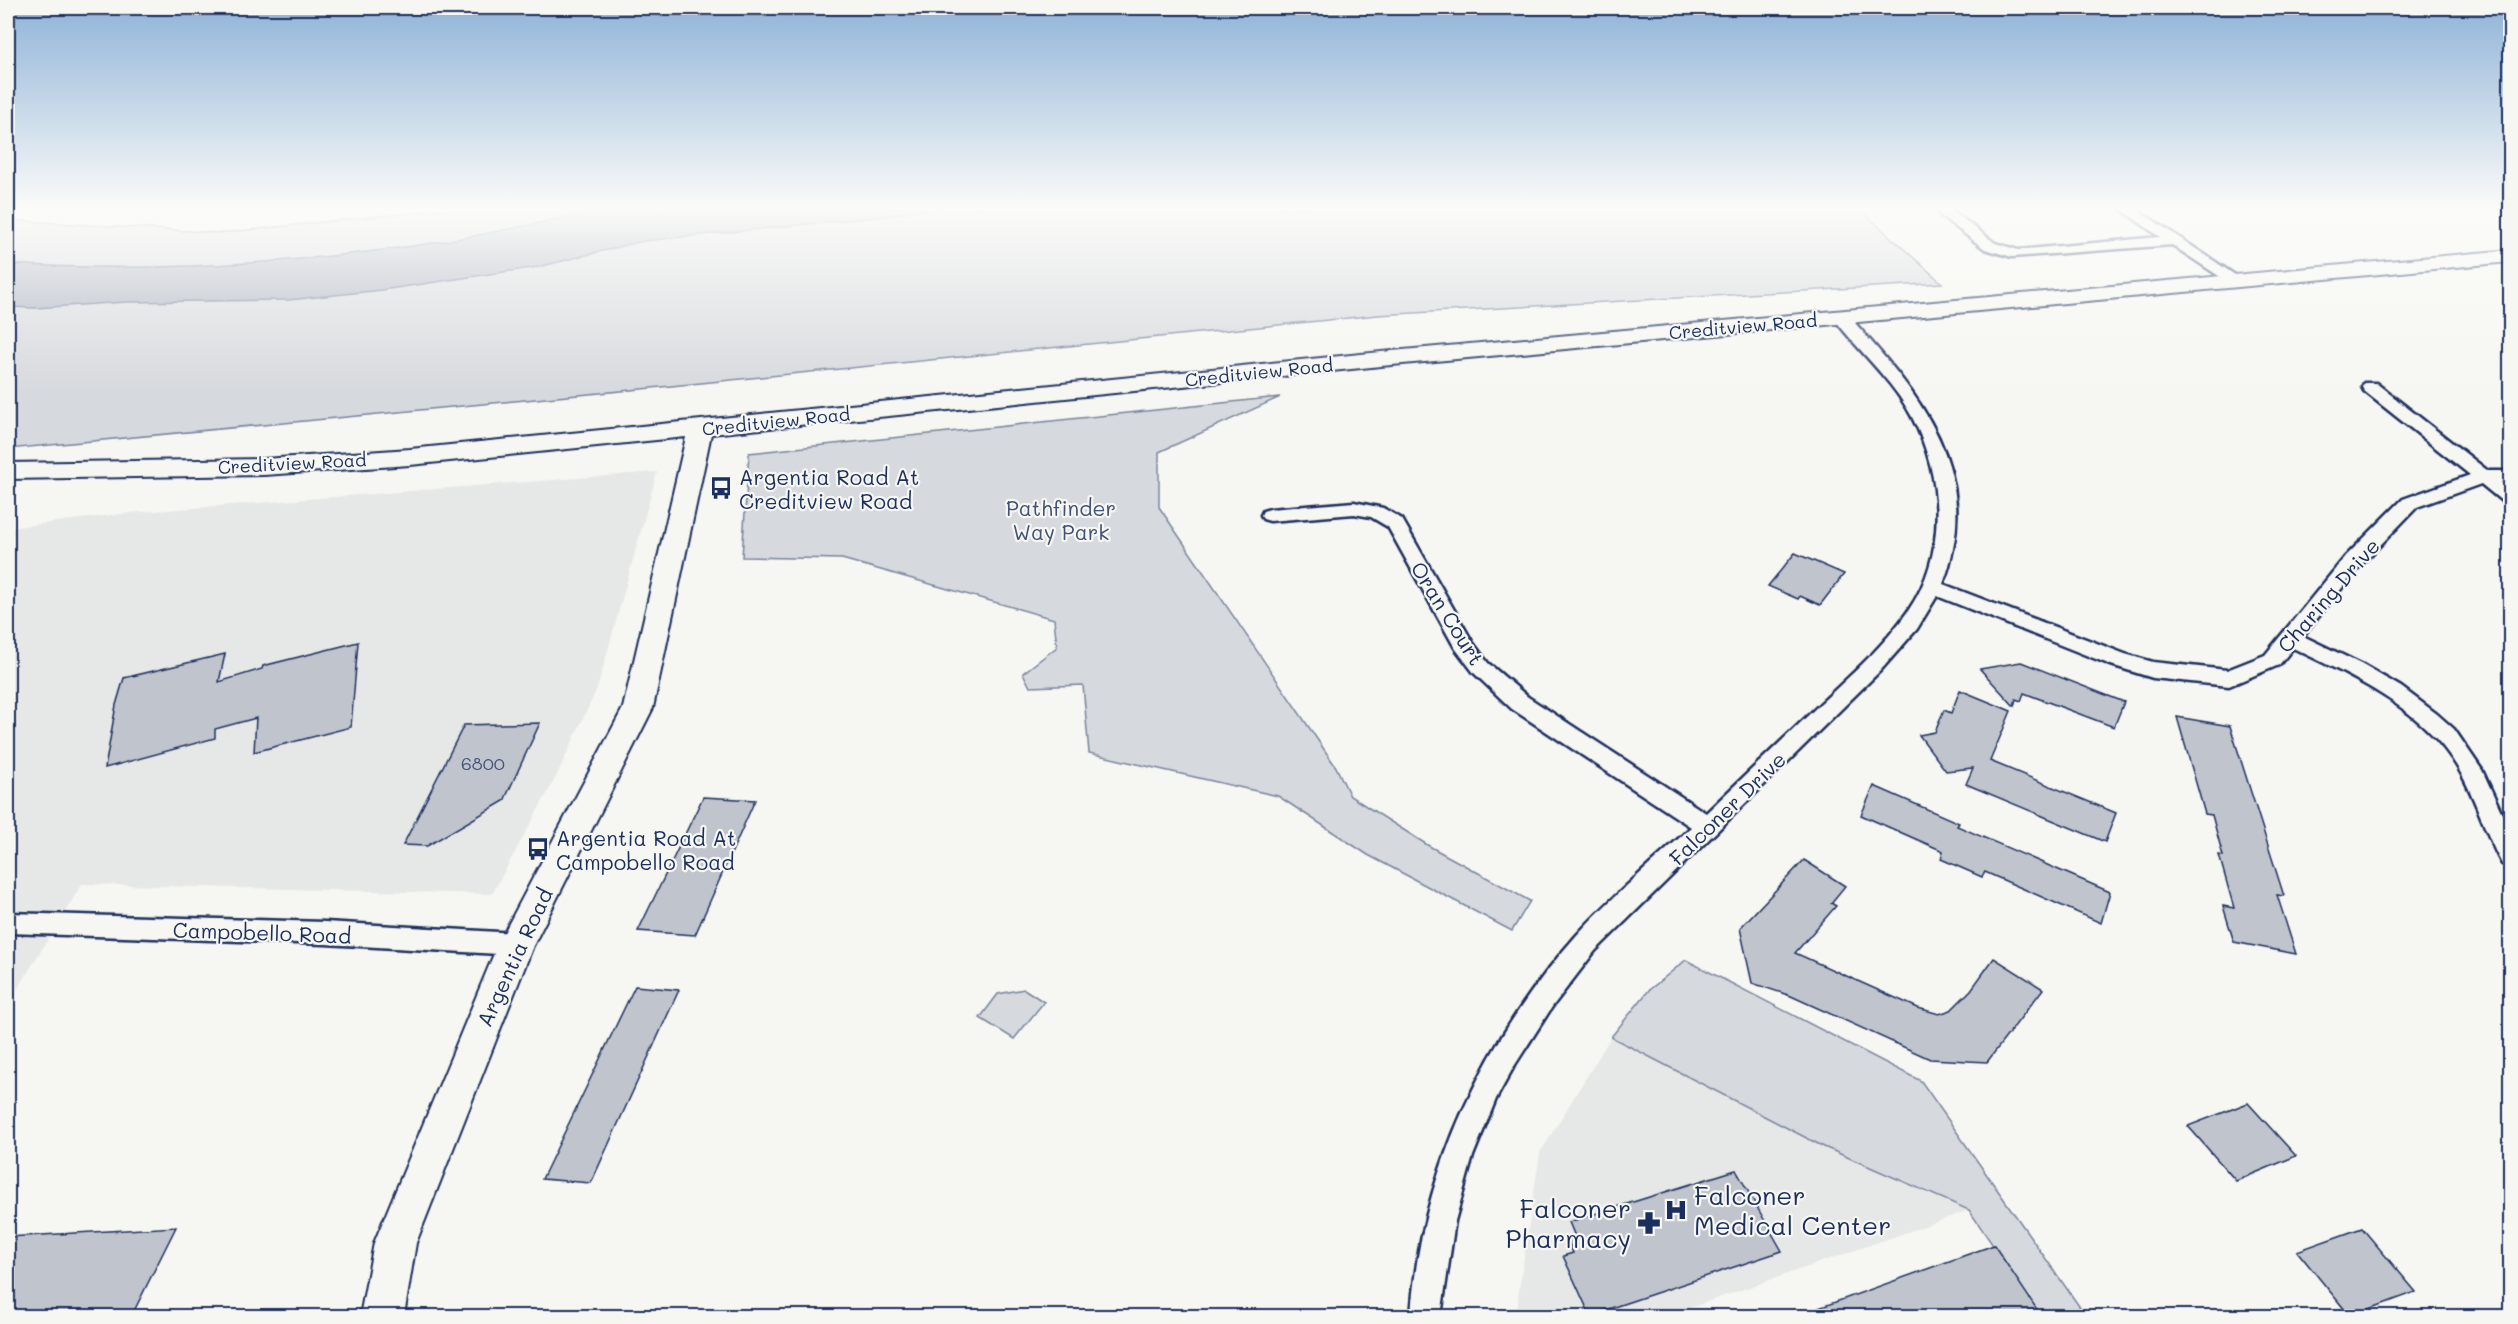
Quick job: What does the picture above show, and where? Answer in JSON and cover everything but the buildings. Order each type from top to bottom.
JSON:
[{"type":"main road","name":"Creditview Road","points":[[8,471],[264,467],[410,457],[1381,359],[2359,270]]},
{"type":"main road","name":"Argentia Road","points":[[382,1317],[395,1243],[516,944],[638,708],[700,429]]},
{"type":"street","points":[[2220,270],[2236,281]]},
{"type":"street","name":"Falconer Drive","points":[[1426,1317],[1430,1280],[1448,1189],[1472,1120],[1502,1062],[1551,985],[1586,944],[1873,666],[1904,633],[1932,587],[1945,549],[1948,519],[1945,481],[1937,454],[1920,417],[1904,391],[1841,316]]},
{"type":"street","points":[[2370,387],[2511,498]]},
{"type":"street","name":"Charing Drive","points":[[1932,587],[2118,660],[2153,670],[2229,678],[2272,660],[2352,562],[2410,503],[2483,477],[2511,476]]},
{"type":"street","name":"Oran Court","points":[[1270,515],[1354,508],[1376,512],[1395,523],[1465,648],[1481,668],[1520,703],[1708,826]]},
{"type":"street","points":[[2291,639],[2369,677],[2408,703],[2447,736],[2468,768],[2511,857]]},
{"type":"street","name":"Campobello Road","points":[[8,923],[325,933],[516,944]]},
{"type":"shaded area","points":[[8,270],[519,270],[382,290],[288,300],[126,302],[35,308],[8,307]]},
{"type":"shaded area","points":[[657,472],[598,686],[556,777],[492,894],[82,884],[8,1004],[8,528],[129,513]]},
{"type":"shaded area","points":[[1611,1037],[1824,1147],[1970,1210],[1667,1316],[1517,1316],[1540,1153]]},
{"type":"green space","points":[[8,270],[1927,270],[1942,283],[1378,315],[621,391],[8,449]]},
{"type":"green space","name":"Pathfinder Way Park","points":[[1280,397],[1159,452],[1159,507],[1336,767],[1350,796],[1429,846],[1530,901],[1512,931],[1368,855],[1278,796],[1089,753],[1083,685],[1030,687],[1023,673],[1057,647],[1054,619],[842,559],[742,557],[749,453]]},
{"type":"green space","points":[[1686,960],[1921,1081],[2086,1316],[2041,1316],[1969,1210],[1824,1147],[1611,1037],[1649,990]]},
{"type":"green space","points":[[1024,989],[1044,1002],[1014,1039],[980,1018],[998,994]]},
{"type":"place","name":"Argentia Road At Creditview Road","points":[[721,488]]},
{"type":"place","name":"Argentia Road At Campobello Road","points":[[538,849]]},
{"type":"place","name":"Falconer Medical Center","points":[[1676,1210]]},
{"type":"place","name":"Falconer Pharmacy","points":[[1649,1223]]}]
